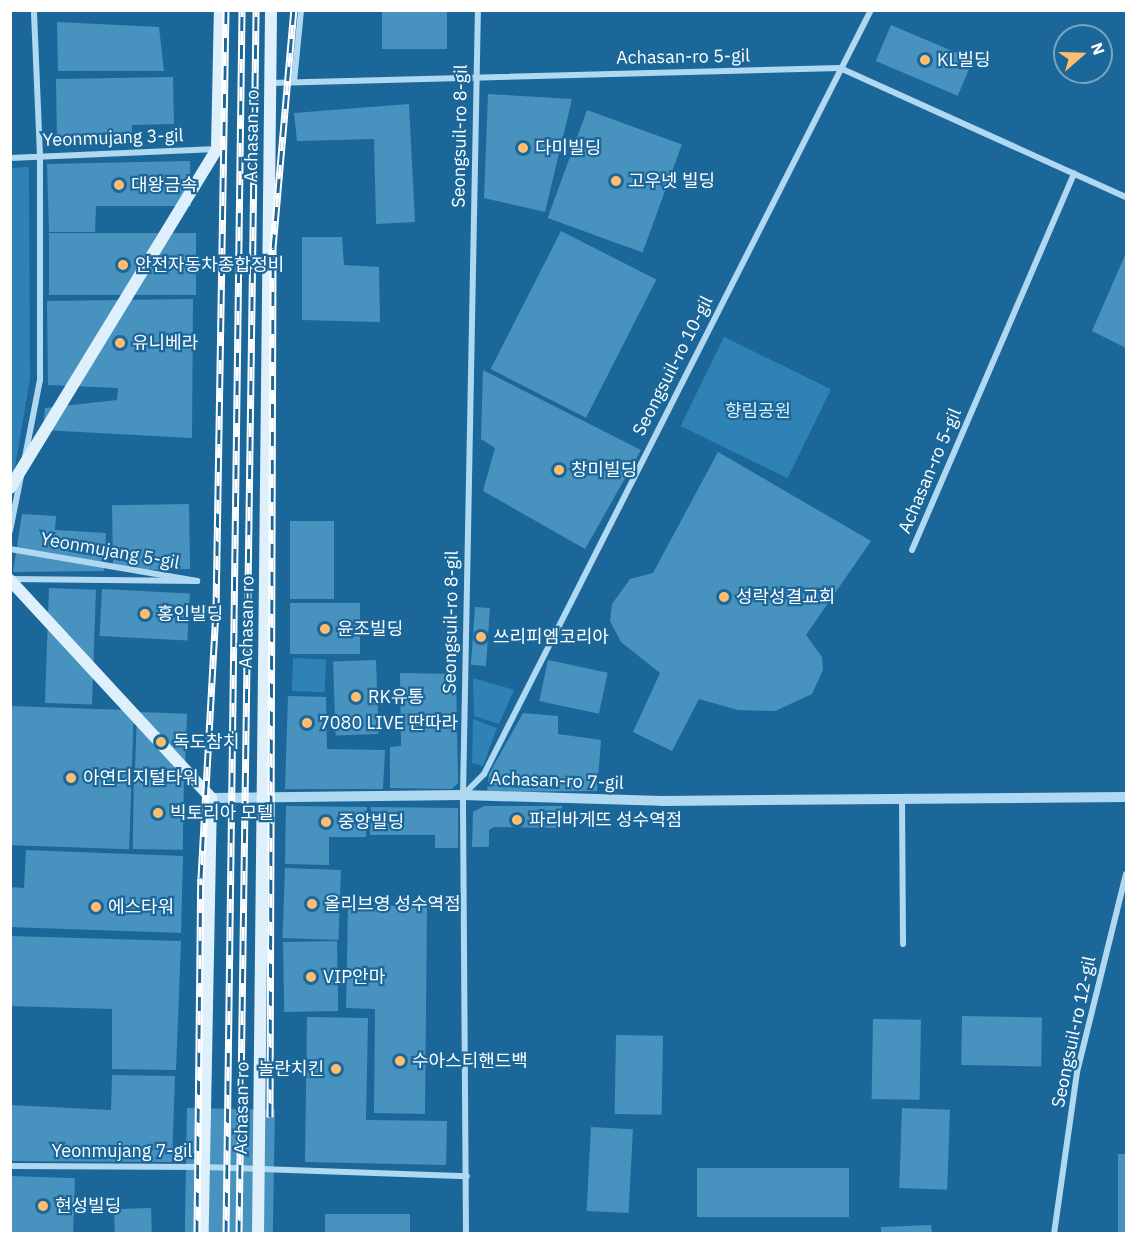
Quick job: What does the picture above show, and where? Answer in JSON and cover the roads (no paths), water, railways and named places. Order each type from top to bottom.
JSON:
[{"type":"main road","name":"Achasan-ro","points":[[10,488],[217,149],[220,10]]},
{"type":"main road","name":"Achasan-ro","points":[[258,1233],[271,10]]},
{"type":"main road","points":[[10,580],[211,798]]},
{"type":"main road","name":"Achasan-ro","points":[[203,1233],[211,798]]},
{"type":"street","points":[[10,531],[40,380],[40,156],[34,10]]},
{"type":"street","points":[[294,82],[301,10]]},
{"type":"street","name":"Seongsuil-ro 8-gil","points":[[466,1233],[463,795],[478,10]]},
{"type":"street","name":"Seongsuil-ro 10-gil","points":[[463,795],[484,774],[870,10]]},
{"type":"street","name":"Achasan-ro 5-gil","points":[[270,83],[840,68],[1126,197]]},
{"type":"street","name":"Yeonmujang 3-gil","points":[[10,158],[217,149]]},
{"type":"street","name":"Achasan-ro 5-gil","points":[[912,550],[1074,173]]},
{"type":"street","name":"Yeonmujang 5-gil","points":[[10,549],[197,581],[10,580]]},
{"type":"street","name":"Achasan-ro 7-gil","points":[[211,798],[463,795],[662,801],[1126,797]]},
{"type":"street","points":[[902,798],[903,944]]},
{"type":"street","name":"Seongsuil-ro 12-gil","points":[[1054,1233],[1077,1072],[1126,874]]},
{"type":"street","name":"Yeonmujang 7-gil","points":[[10,1166],[204,1167],[467,1176]]},
{"type":"railway","points":[[197,1234],[201,878],[216,611],[226,10]]},
{"type":"railway","points":[[226,1234],[242,10]]},
{"type":"railway","points":[[239,1234],[256,10]]},
{"type":"railway","points":[[270,1117],[273,248],[294,10]]},
{"type":"place","name":"KL빌딩","points":[[925,60]]},
{"type":"place","name":"다미빌딩","points":[[523,148]]},
{"type":"place","name":"고우넷 빌딩","points":[[616,181]]},
{"type":"place","name":"대왕금속","points":[[119,185]]},
{"type":"place","name":"안전자동차종합정비","points":[[123,265]]},
{"type":"place","name":"유니베라","points":[[120,343]]},
{"type":"place","name":"창미빌딩","points":[[559,470]]},
{"type":"place","name":"성락성결교회","points":[[724,597]]},
{"type":"place","name":"홍인빌딩","points":[[145,614]]},
{"type":"place","name":"윤조빌딩","points":[[325,629]]},
{"type":"place","name":"쓰리피엠코리아","points":[[481,637]]},
{"type":"place","name":"RK유통","points":[[356,697]]},
{"type":"place","name":"7080 LIVE 딴따라","points":[[307,723]]},
{"type":"place","name":"독도참치","points":[[161,742]]},
{"type":"place","name":"아연디지털타워","points":[[71,778]]},
{"type":"place","name":"빅토리아 모텔","points":[[158,813]]},
{"type":"place","name":"파리바게뜨 성수역점","points":[[517,820]]},
{"type":"place","name":"중앙빌딩","points":[[326,822]]},
{"type":"place","name":"올리브영 성수역점","points":[[312,904]]},
{"type":"place","name":"에스타워","points":[[96,907]]},
{"type":"place","name":"VIP안마","points":[[311,977]]},
{"type":"place","name":"수아스티핸드백","points":[[400,1061]]},
{"type":"place","name":"놀란치킨","points":[[336,1069]]},
{"type":"place","name":"현성빌딩","points":[[43,1206]]},
{"type":"park label","name":"향림공원","points":[[758,411]]}]
